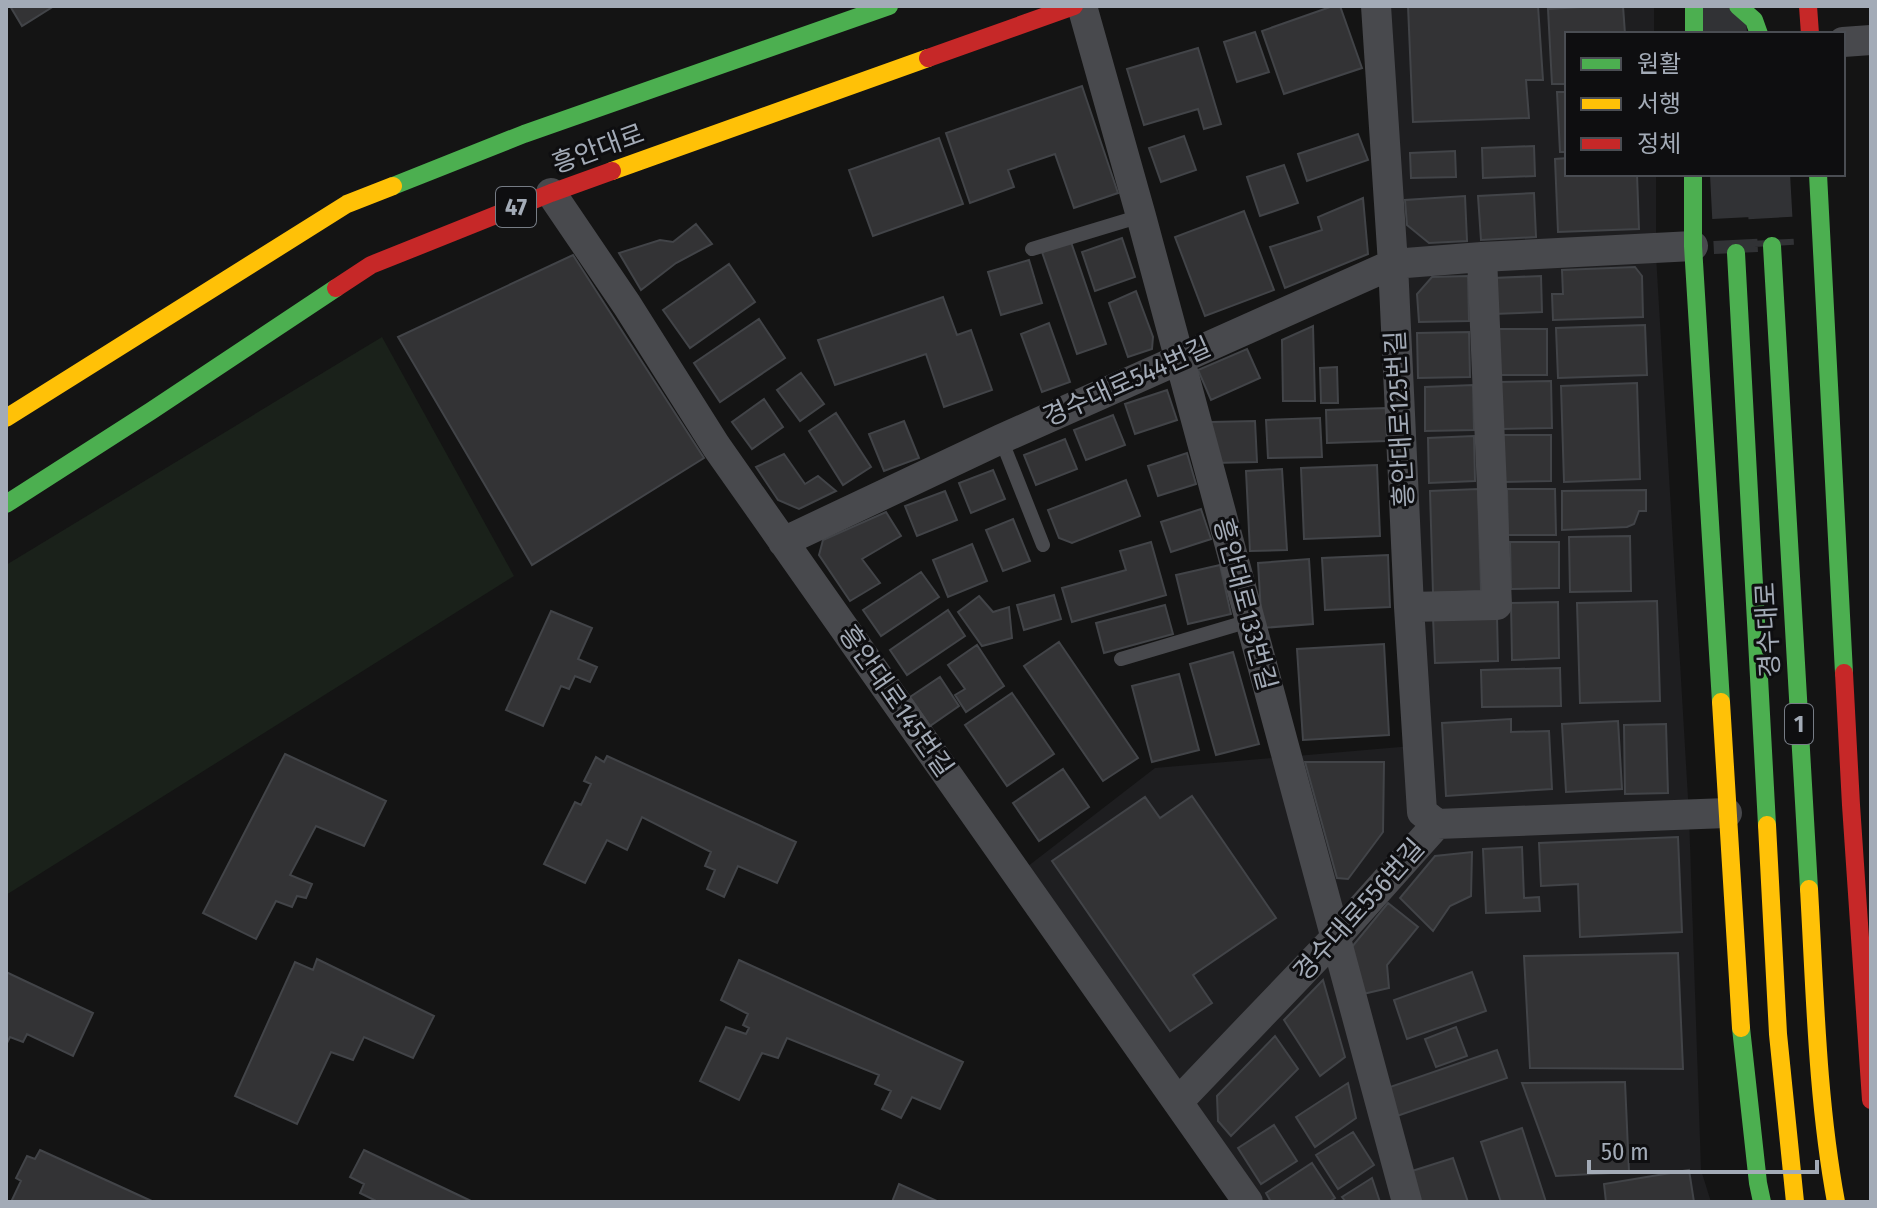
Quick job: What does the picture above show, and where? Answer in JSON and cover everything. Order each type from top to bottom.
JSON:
[{"type":"main road","name":"흥안대로","points":[[6,418],[347,204],[524,134],[889,6]]},
{"type":"main road","name":"흥안대로","points":[[6,504],[371,265],[551,193],[1074,6]]},
{"type":"main road","points":[[1738,6],[1754,20],[1758,32]]},
{"type":"main road","points":[[1808,6],[1810,32]]},
{"type":"main road","points":[[1693,176],[1693,246],[1741,1035],[1762,1202]]},
{"type":"main road","points":[[1810,176],[1820,203]]},
{"type":"main road","points":[[1818,176],[1861,805],[1871,1100]]},
{"type":"main road","name":"경수대로","points":[[1772,246],[1816,1017],[1827,1153],[1836,1202]]},
{"type":"main road","name":"경수대로","points":[[1736,253],[1778,1034],[1795,1202]]},
{"type":"street","name":"흥안대로133번길","points":[[1082,6],[1407,1202]]},
{"type":"street","name":"흥안대로125번길","points":[[1376,6],[1422,812],[1437,824]]},
{"type":"street","points":[[1845,42],[1871,40]]},
{"type":"street","name":"흥안대로145번길","points":[[551,193],[627,305],[716,446],[1248,1202]]},
{"type":"street","name":"경수대로544번길","points":[[783,542],[1001,439],[1393,264],[1693,246]]},
{"type":"street","points":[[1409,607],[1497,605],[1482,257]]},
{"type":"street","name":"경수대로556번길","points":[[1179,1101],[1335,938],[1437,824],[1727,813]]},
{"type":"lane","points":[[1032,249],[1141,216]]},
{"type":"lane","points":[[1001,439],[1043,545]]},
{"type":"lane","points":[[1121,659],[1249,621]]},
{"type":"shaded area","points":[[1383,6],[1654,6],[1654,32],[1565,32],[1565,176],[1656,176],[1656,255],[1689,815],[1701,1170],[1711,1202],[1249,1202],[1023,870],[1155,768],[1412,746],[1400,260]]},
{"type":"shaded area","points":[[382,337],[514,576],[6,895],[6,565]]},
{"type":"building","points":[[10,6],[54,6],[22,26]]},
{"type":"building","points":[[1340,6],[1362,68],[1284,94],[1262,31]]},
{"type":"building","points":[[1408,6],[1538,6],[1543,80],[1526,80],[1529,118],[1413,122]]},
{"type":"building","points":[[1623,6],[1625,32],[1565,32],[1565,84],[1552,84],[1548,9]]},
{"type":"building","points":[[1255,32],[1269,72],[1237,82],[1224,42]]},
{"type":"building","points":[[1198,48],[1221,124],[1204,129],[1198,109],[1144,125],[1127,69]]},
{"type":"building","points":[[1082,86],[1118,193],[1074,208],[1055,154],[1008,170],[1014,187],[970,203],[946,133]]},
{"type":"building","points":[[1557,92],[1565,92],[1565,152],[1560,152]]},
{"type":"building","points":[[1358,134],[1368,160],[1307,181],[1298,154]]},
{"type":"building","points":[[1184,136],[1196,170],[1161,182],[1149,148]]},
{"type":"building","points":[[939,138],[963,204],[873,236],[849,170]]},
{"type":"building","points":[[1534,146],[1535,176],[1483,178],[1482,148]]},
{"type":"building","points":[[1455,151],[1456,177],[1411,178],[1410,153]]},
{"type":"building","points":[[1565,158],[1565,176],[1637,176],[1639,229],[1558,232],[1555,159]]},
{"type":"building","points":[[1284,165],[1298,203],[1260,216],[1247,177]]},
{"type":"building","points":[[1534,193],[1536,237],[1481,240],[1478,196]]},
{"type":"building","points":[[1465,196],[1467,241],[1429,243],[1407,225],[1405,200]]},
{"type":"building","points":[[1363,198],[1368,254],[1285,288],[1270,247],[1322,230],[1318,217]]},
{"type":"building","points":[[1244,211],[1274,290],[1205,316],[1175,237]]},
{"type":"building","points":[[696,224],[712,244],[676,263],[641,290],[619,253],[660,240],[673,242]]},
{"type":"building","points":[[1122,238],[1135,277],[1095,291],[1082,252]]},
{"type":"building","points":[[1071,242],[1106,344],[1077,354],[1042,252]]},
{"type":"building","points":[[573,255],[704,458],[532,565],[398,337]]},
{"type":"building","points":[[1029,260],[1042,303],[1001,315],[988,272]]},
{"type":"building","points":[[729,264],[755,302],[690,348],[663,310]]},
{"type":"building","points":[[1635,267],[1642,276],[1643,317],[1553,320],[1552,294],[1563,294],[1562,270]]},
{"type":"building","points":[[1468,276],[1469,321],[1419,322],[1417,294],[1432,277]]},
{"type":"building","points":[[1541,276],[1542,312],[1494,314],[1493,278]]},
{"type":"building","points":[[1136,291],[1153,337],[1152,349],[1128,357],[1109,303]]},
{"type":"building","points":[[943,297],[957,335],[971,330],[992,390],[944,407],[926,354],[835,385],[818,340]]},
{"type":"building","points":[[759,319],[785,358],[720,402],[694,363]]},
{"type":"building","points":[[1049,323],[1070,382],[1042,392],[1021,334]]},
{"type":"building","points":[[1645,325],[1647,375],[1558,378],[1556,328]]},
{"type":"building","points":[[1313,326],[1315,401],[1283,401],[1282,340]]},
{"type":"building","points":[[1499,329],[1547,329],[1547,375],[1499,375]]},
{"type":"building","points":[[1469,332],[1470,377],[1418,378],[1417,333]]},
{"type":"building","points":[[1247,349],[1260,378],[1211,400],[1198,370]]},
{"type":"building","points":[[1337,367],[1338,403],[1321,403],[1320,368]]},
{"type":"building","points":[[801,373],[824,404],[800,421],[777,390]]},
{"type":"building","points":[[1551,381],[1552,428],[1500,429],[1499,382]]},
{"type":"building","points":[[1637,383],[1640,479],[1564,482],[1561,386]]},
{"type":"building","points":[[1473,385],[1474,430],[1425,431],[1425,387]]},
{"type":"building","points":[[1167,390],[1177,420],[1135,434],[1125,404]]},
{"type":"building","points":[[764,399],[783,427],[752,449],[732,422]]},
{"type":"building","points":[[1386,408],[1387,441],[1327,443],[1326,410]]},
{"type":"building","points":[[836,413],[871,467],[843,485],[809,431]]},
{"type":"building","points":[[1113,415],[1125,445],[1086,460],[1074,430]]},
{"type":"building","points":[[1320,418],[1322,457],[1268,458],[1266,420]]},
{"type":"building","points":[[904,421],[919,458],[884,471],[869,434]]},
{"type":"building","points":[[1255,421],[1257,462],[1213,463],[1211,422]]},
{"type":"building","points":[[1503,435],[1551,435],[1551,481],[1503,482]]},
{"type":"building","points":[[1474,436],[1475,481],[1429,483],[1428,438]]},
{"type":"building","points":[[1065,439],[1077,469],[1036,485],[1024,455]]},
{"type":"building","points":[[1187,453],[1196,484],[1158,496],[1148,466]]},
{"type":"building","points":[[784,454],[805,484],[818,476],[836,491],[799,509],[778,500],[756,467]]},
{"type":"building","points":[[1377,465],[1380,536],[1304,539],[1301,468]]},
{"type":"building","points":[[1282,469],[1287,550],[1250,551],[1246,471]]},
{"type":"building","points":[[993,470],[1005,499],[971,513],[959,483]]},
{"type":"building","points":[[1126,480],[1140,516],[1072,543],[1059,538],[1048,510]]},
{"type":"building","points":[[1478,489],[1481,591],[1433,593],[1430,491]]},
{"type":"building","points":[[1507,489],[1555,489],[1556,535],[1508,535]]},
{"type":"building","points":[[1646,490],[1646,511],[1639,511],[1634,524],[1627,527],[1562,530],[1562,491]]},
{"type":"building","points":[[945,491],[957,520],[917,536],[905,506]]},
{"type":"building","points":[[1201,509],[1211,539],[1171,552],[1161,522]]},
{"type":"building","points":[[886,512],[901,536],[862,559],[880,583],[850,601],[819,555],[823,540]]},
{"type":"building","points":[[1013,519],[1030,561],[1003,571],[986,530]]},
{"type":"building","points":[[1630,536],[1631,591],[1570,592],[1569,537]]},
{"type":"building","points":[[1151,542],[1166,595],[1072,622],[1062,588],[1126,570],[1120,551]]},
{"type":"building","points":[[1510,542],[1559,542],[1559,588],[1511,589]]},
{"type":"building","points":[[972,544],[987,581],[948,597],[933,560]]},
{"type":"building","points":[[1388,555],[1390,607],[1325,610],[1322,558]]},
{"type":"building","points":[[1309,559],[1313,624],[1262,628],[1258,563]]},
{"type":"building","points":[[1220,565],[1231,614],[1188,624],[1176,575]]},
{"type":"building","points":[[921,572],[939,597],[881,636],[863,610]]},
{"type":"building","points":[[1054,595],[1061,619],[1024,630],[1017,605]]},
{"type":"building","points":[[979,596],[993,612],[1009,607],[1012,638],[982,646],[958,612]]},
{"type":"building","points":[[1657,601],[1660,701],[1580,703],[1577,603]]},
{"type":"building","points":[[1558,602],[1559,658],[1512,660],[1511,603]]},
{"type":"building","points":[[1165,605],[1173,634],[1104,653],[1096,623]]},
{"type":"building","points":[[948,610],[965,636],[907,675],[890,650]]},
{"type":"building","points":[[551,611],[592,628],[578,659],[597,667],[590,682],[575,676],[569,689],[561,686],[543,726],[506,710]]},
{"type":"building","points":[[1497,616],[1498,661],[1435,663],[1433,617]]},
{"type":"building","points":[[1059,642],[1138,758],[1103,781],[1024,666]]},
{"type":"building","points":[[1384,644],[1389,735],[1303,740],[1297,649]]},
{"type":"building","points":[[977,645],[1004,686],[966,712],[955,695],[965,689],[948,665]]},
{"type":"building","points":[[1233,652],[1259,744],[1216,755],[1190,664]]},
{"type":"building","points":[[1560,668],[1561,706],[1482,707],[1481,670]]},
{"type":"building","points":[[1179,674],[1199,750],[1152,762],[1132,686]]},
{"type":"building","points":[[940,677],[959,706],[930,726],[910,697]]},
{"type":"building","points":[[1012,693],[1054,754],[1007,786],[965,725]]},
{"type":"building","points":[[1511,719],[1511,732],[1549,731],[1552,789],[1446,796],[1442,723]]},
{"type":"building","points":[[1618,721],[1622,789],[1566,792],[1562,724]]},
{"type":"building","points":[[1666,724],[1668,793],[1625,794],[1624,725]]},
{"type":"building","points":[[285,754],[386,801],[364,846],[316,826],[290,875],[312,884],[306,898],[297,896],[292,907],[276,901],[256,939],[203,913]]},
{"type":"building","points":[[607,756],[796,842],[777,883],[738,866],[724,897],[707,889],[715,870],[705,866],[711,852],[642,817],[627,850],[607,840],[585,883],[544,864],[575,802],[581,805],[591,784],[584,781],[596,757],[604,762]]},
{"type":"building","points":[[1305,762],[1384,762],[1383,832],[1348,879],[1337,878]]},
{"type":"building","points":[[1063,769],[1089,807],[1039,841],[1013,803]]},
{"type":"building","points":[[1192,796],[1276,918],[1193,975],[1212,1003],[1170,1031],[1052,861],[1145,797],[1160,818]]},
{"type":"building","points":[[1678,837],[1682,932],[1580,937],[1578,884],[1541,886],[1539,843]]},
{"type":"building","points":[[1522,847],[1524,898],[1539,897],[1540,911],[1486,913],[1483,849]]},
{"type":"building","points":[[1472,852],[1471,896],[1450,906],[1433,931],[1400,898],[1435,856]]},
{"type":"building","points":[[1388,903],[1418,927],[1387,965],[1389,988],[1363,994],[1351,948]]},
{"type":"building","points":[[1678,953],[1683,1069],[1530,1068],[1524,956]]},
{"type":"building","points":[[317,959],[434,1016],[413,1058],[364,1037],[353,1060],[331,1052],[297,1124],[235,1096],[295,962],[313,970]]},
{"type":"building","points":[[739,960],[963,1062],[940,1109],[912,1097],[901,1118],[882,1109],[891,1091],[875,1084],[879,1075],[787,1038],[778,1058],[762,1053],[739,1100],[700,1081],[726,1027],[746,1034],[749,1028],[743,1025],[748,1014],[721,1000]]},
{"type":"building","points":[[6,972],[93,1013],[73,1056],[27,1034],[23,1042],[10,1037],[6,1045]]},
{"type":"building","points":[[1472,972],[1486,1011],[1407,1039],[1394,1000]]},
{"type":"building","points":[[1323,980],[1345,1057],[1320,1076],[1284,1020]]},
{"type":"building","points":[[1456,1027],[1467,1056],[1436,1067],[1425,1039]]},
{"type":"building","points":[[1275,1036],[1298,1069],[1231,1136],[1218,1121],[1217,1096]]},
{"type":"building","points":[[1497,1050],[1507,1078],[1397,1116],[1387,1088]]},
{"type":"building","points":[[1625,1082],[1629,1172],[1556,1176],[1522,1083]]},
{"type":"building","points":[[1348,1083],[1356,1118],[1315,1147],[1296,1117]]},
{"type":"building","points":[[1274,1125],[1297,1161],[1261,1184],[1238,1148]]},
{"type":"building","points":[[1522,1128],[1546,1202],[1501,1202],[1481,1142]]},
{"type":"building","points":[[1353,1132],[1374,1165],[1338,1189],[1316,1155]]},
{"type":"building","points":[[40,1150],[154,1202],[11,1202],[21,1181],[16,1178],[27,1156],[35,1159]]},
{"type":"building","points":[[364,1150],[473,1202],[378,1202],[360,1193],[364,1184],[350,1177]]},
{"type":"building","points":[[1453,1158],[1468,1202],[1419,1202],[1409,1172]]},
{"type":"building","points":[[1312,1163],[1335,1198],[1329,1202],[1271,1202],[1266,1193]]},
{"type":"building","points":[[1689,1170],[1694,1202],[1606,1202],[1604,1184]]},
{"type":"building","points":[[1372,1178],[1380,1202],[1346,1202],[1342,1197]]},
{"type":"building","points":[[899,1184],[939,1202],[892,1202]]},
{"type":"tunnel","points":[[1723,6],[1725,32]]},
{"type":"tunnel","points":[[1732,176],[1736,253]]},
{"type":"tunnel","points":[[1768,176],[1772,246]]},
{"type":"traffic: fast","points":[[393,186],[524,134],[889,6]]},
{"type":"traffic: fast","points":[[1694,6],[1694,32]]},
{"type":"traffic: fast","points":[[1738,6],[1754,20],[1758,32]]},
{"type":"traffic: fast","points":[[1693,176],[1693,246],[1721,702]]},
{"type":"traffic: fast","points":[[1818,176],[1844,673]]},
{"type":"traffic: fast","points":[[1772,246],[1809,889]]},
{"type":"traffic: fast","points":[[1736,253],[1767,825]]},
{"type":"traffic: fast","points":[[6,504],[336,288]]},
{"type":"traffic: fast","points":[[1741,1028],[1762,1202]]},
{"type":"traffic: slow","points":[[612,171],[928,58]]},
{"type":"traffic: slow","points":[[6,418],[347,204],[393,186]]},
{"type":"traffic: slow","points":[[1721,702],[1741,1028]]},
{"type":"traffic: slow","points":[[1767,825],[1778,1034],[1795,1202]]},
{"type":"traffic: slow","points":[[1809,889],[1821,1085],[1836,1202]]},
{"type":"traffic: jam","points":[[928,58],[1074,6]]},
{"type":"traffic: jam","points":[[1808,6],[1810,32]]},
{"type":"traffic: jam","points":[[336,288],[371,265],[612,171]]},
{"type":"traffic: jam","points":[[1844,673],[1871,1100]]}]
